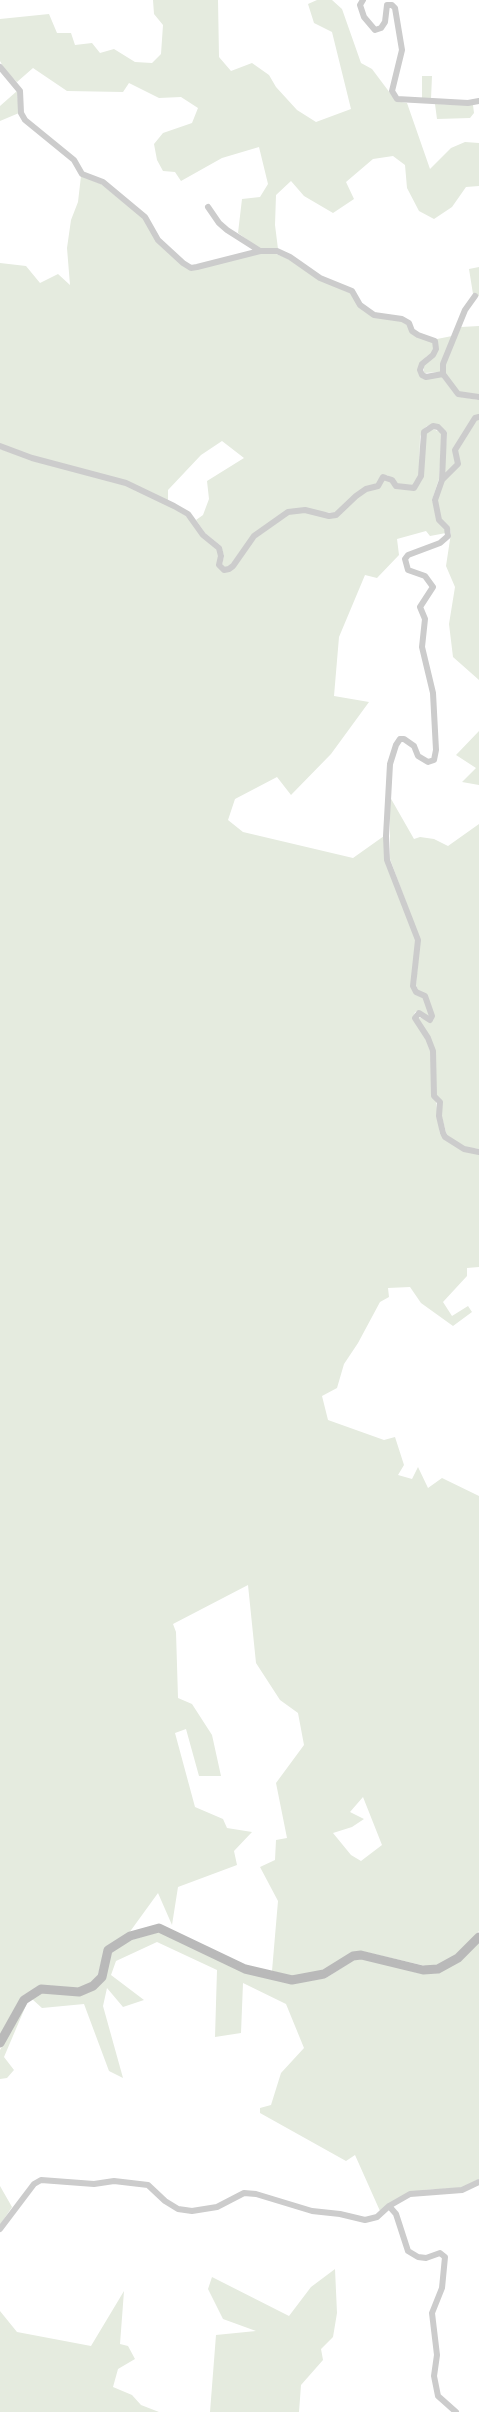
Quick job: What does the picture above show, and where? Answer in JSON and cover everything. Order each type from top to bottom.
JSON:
[{"type":"street","points":[[363,0],[360,5],[364,17],[375,30],[381,28],[385,22],[387,5],[395,8],[402,50],[392,92],[397,99],[468,103],[479,101]]},
{"type":"street","points":[[0,67],[20,91],[21,113],[25,120],[74,160],[82,174],[103,182],[145,217],[158,240],[183,263],[191,268],[260,251],[277,251],[290,257],[320,278],[352,291],[360,305],[374,315],[402,318],[409,323],[412,331],[435,340],[436,349],[433,355],[422,364],[422,375],[426,377],[443,374]]},
{"type":"street","points":[[208,207],[227,230],[260,251]]},
{"type":"street","points":[[475,296],[465,310],[443,364],[443,374],[458,394],[479,398]]},
{"type":"street","points":[[441,480],[459,464],[455,450],[475,418],[479,417]]},
{"type":"street","points":[[0,446],[32,458],[126,483],[174,506],[188,514],[203,535],[219,548],[222,556],[219,565],[224,570],[233,566],[254,537],[288,512],[305,510],[329,516],[336,515],[366,489],[378,486],[383,477],[392,480],[396,486],[414,488],[421,476],[424,432],[432,426],[444,432],[441,480],[435,500],[440,520],[447,528],[448,536],[441,543],[408,555],[405,559],[408,570],[424,576],[433,587],[420,607],[425,619],[422,647],[434,693],[436,750],[434,760],[428,762],[418,756],[414,746],[404,739],[400,739],[396,745],[390,764],[386,844],[387,860],[418,940],[413,986],[416,992],[425,996],[432,1016],[430,1020],[419,1013],[415,1018],[428,1038],[433,1051],[434,1096],[440,1102],[439,1116],[443,1133],[445,1137],[464,1149],[479,1152]]},
{"type":"street","points":[[0,2043],[24,2000],[41,1989],[79,1992],[93,1986],[102,1977],[108,1950],[130,1936],[159,1928],[245,1969],[292,1980],[324,1974],[353,1956],[361,1955],[423,1970],[438,1969],[458,1958],[479,1937]]},
{"type":"street","points":[[0,2229],[34,2184],[41,2180],[85,2184],[114,2181],[148,2185],[165,2201],[178,2209],[192,2211],[217,2207],[244,2193],[256,2194],[312,2211],[340,2214],[364,2220],[377,2217],[389,2206],[410,2194],[462,2190],[479,2182]]},
{"type":"street","points":[[389,2206],[396,2214],[408,2251],[418,2257],[426,2258],[440,2253],[445,2257],[442,2288],[432,2313],[437,2355],[434,2376],[438,2396],[456,2412]]},
{"type":"shaded area","points":[[153,0],[218,0],[219,57],[231,71],[252,63],[269,75],[276,87],[297,110],[316,122],[351,109],[332,32],[314,23],[308,4],[317,0],[332,0],[342,9],[361,63],[372,69],[396,101],[407,103],[430,169],[451,148],[465,142],[479,143],[479,186],[466,187],[452,207],[434,219],[419,211],[407,188],[405,165],[393,156],[373,159],[346,182],[354,199],[333,213],[304,196],[291,181],[276,195],[275,225],[278,249],[260,249],[238,233],[242,199],[260,197],[268,184],[259,147],[222,158],[181,181],[175,172],[163,171],[157,160],[154,144],[163,133],[192,123],[198,108],[181,97],[159,98],[129,83],[123,92],[67,91],[33,68],[17,82],[6,72],[0,61],[0,19],[49,14],[57,33],[71,33],[75,45],[92,43],[100,53],[114,49],[135,62],[152,63],[161,54],[163,25],[154,14]]},
{"type":"shaded area","points":[[422,76],[432,76],[431,99],[422,99]]},
{"type":"shaded area","points":[[17,91],[19,113],[0,121],[0,106]]},
{"type":"shaded area","points":[[435,104],[473,105],[474,113],[470,118],[437,119]]},
{"type":"shaded area","points":[[81,176],[101,184],[143,218],[156,241],[191,270],[260,253],[276,254],[289,259],[320,280],[350,293],[359,307],[401,321],[433,342],[434,348],[432,353],[426,357],[420,376],[442,377],[456,396],[479,400],[479,414],[453,449],[456,463],[444,475],[447,432],[439,425],[427,426],[420,437],[419,476],[413,486],[397,484],[387,475],[382,476],[379,483],[366,488],[335,513],[288,510],[252,535],[229,567],[224,567],[221,546],[205,533],[196,520],[203,515],[209,499],[207,481],[244,458],[222,441],[201,455],[168,490],[168,501],[126,481],[32,456],[0,444],[0,263],[26,266],[40,283],[58,274],[70,285],[67,248],[71,220],[78,202]]},
{"type":"shaded area","points":[[479,267],[479,296],[477,297],[473,294],[469,269]]},
{"type":"shaded area","points":[[479,326],[479,395],[459,392],[445,373],[445,364],[461,327]]},
{"type":"shaded area","points":[[452,336],[440,372],[424,373],[424,365],[437,339]]},
{"type":"shaded area","points":[[479,419],[479,680],[453,657],[449,624],[455,587],[446,566],[451,533],[449,526],[441,519],[437,500],[443,481],[460,465],[457,450],[476,420]]},
{"type":"shaded area","points":[[433,429],[442,433],[439,479],[432,500],[446,533],[430,536],[426,531],[397,539],[399,555],[377,578],[365,575],[339,637],[334,696],[369,702],[331,754],[291,795],[277,777],[235,799],[228,820],[243,832],[353,858],[384,836],[385,860],[416,941],[411,984],[423,998],[430,1017],[419,1011],[415,1012],[413,1018],[426,1039],[430,1051],[440,1134],[479,1154],[479,1267],[467,1268],[467,1276],[443,1302],[452,1316],[468,1306],[472,1312],[453,1326],[421,1303],[410,1287],[388,1288],[389,1297],[380,1302],[344,1364],[337,1388],[322,1396],[328,1420],[384,1440],[395,1437],[404,1465],[398,1475],[412,1479],[418,1467],[428,1488],[442,1478],[479,1496],[479,1931],[461,1951],[443,1963],[430,1967],[361,1951],[323,1971],[292,1976],[272,1971],[278,1901],[260,1867],[275,1860],[276,1840],[287,1838],[276,1783],[304,1745],[298,1713],[280,1700],[256,1663],[248,1585],[173,1624],[176,1632],[178,1698],[192,1704],[212,1735],[221,1776],[199,1776],[186,1729],[175,1733],[195,1807],[223,1819],[227,1828],[252,1832],[234,1851],[237,1865],[178,1887],[172,1925],[158,1893],[129,1933],[105,1947],[98,1975],[91,1983],[79,1988],[40,1985],[21,1997],[0,2035],[0,449],[125,485],[173,508],[186,516],[217,549],[219,557],[217,566],[229,572],[256,538],[289,514],[305,512],[336,518],[357,498],[384,479],[415,490],[423,476],[426,433]],"holes":[[[363,1797],[382,1845],[361,1861],[351,1855],[333,1833],[352,1827],[364,1819],[350,1812]]]},
{"type":"shaded area","points":[[479,731],[479,785],[462,782],[476,768],[456,755]]},
{"type":"shaded area","points":[[390,797],[414,839],[420,837],[434,839],[448,846],[479,824],[479,1149],[465,1147],[447,1136],[436,1095],[435,1050],[417,1017],[433,1021],[434,1016],[427,995],[418,990],[416,985],[420,940],[390,859]]},
{"type":"shaded area","points":[[159,1932],[243,1972],[291,1984],[326,1978],[354,1960],[362,1958],[422,1974],[438,1973],[479,1942],[479,2179],[461,2188],[423,2190],[380,2211],[355,2155],[346,2161],[260,2113],[260,2108],[271,2105],[281,2073],[304,2048],[286,2004],[243,1983],[241,2033],[215,2037],[217,1970],[157,1942],[116,1961],[111,1975],[144,2000],[123,2007],[107,1988],[103,2006],[123,2078],[109,2071],[84,2004],[42,2008],[32,1999],[42,1993],[95,1989],[112,1952],[131,1940]]},
{"type":"shaded area","points":[[27,2003],[4,2057],[14,2070],[7,2078],[0,2079],[0,2050]]},
{"type":"shaded area","points":[[0,2186],[12,2207],[0,2225]]},
{"type":"shaded area","points":[[335,2269],[337,2313],[333,2337],[321,2349],[323,2360],[301,2385],[299,2412],[210,2412],[216,2335],[256,2331],[223,2319],[208,2289],[212,2277],[289,2316],[311,2287]]},
{"type":"shaded area","points":[[124,2291],[120,2344],[128,2346],[135,2359],[118,2369],[113,2387],[132,2395],[141,2405],[159,2412],[0,2412],[0,2311],[17,2332],[91,2346]]}]
